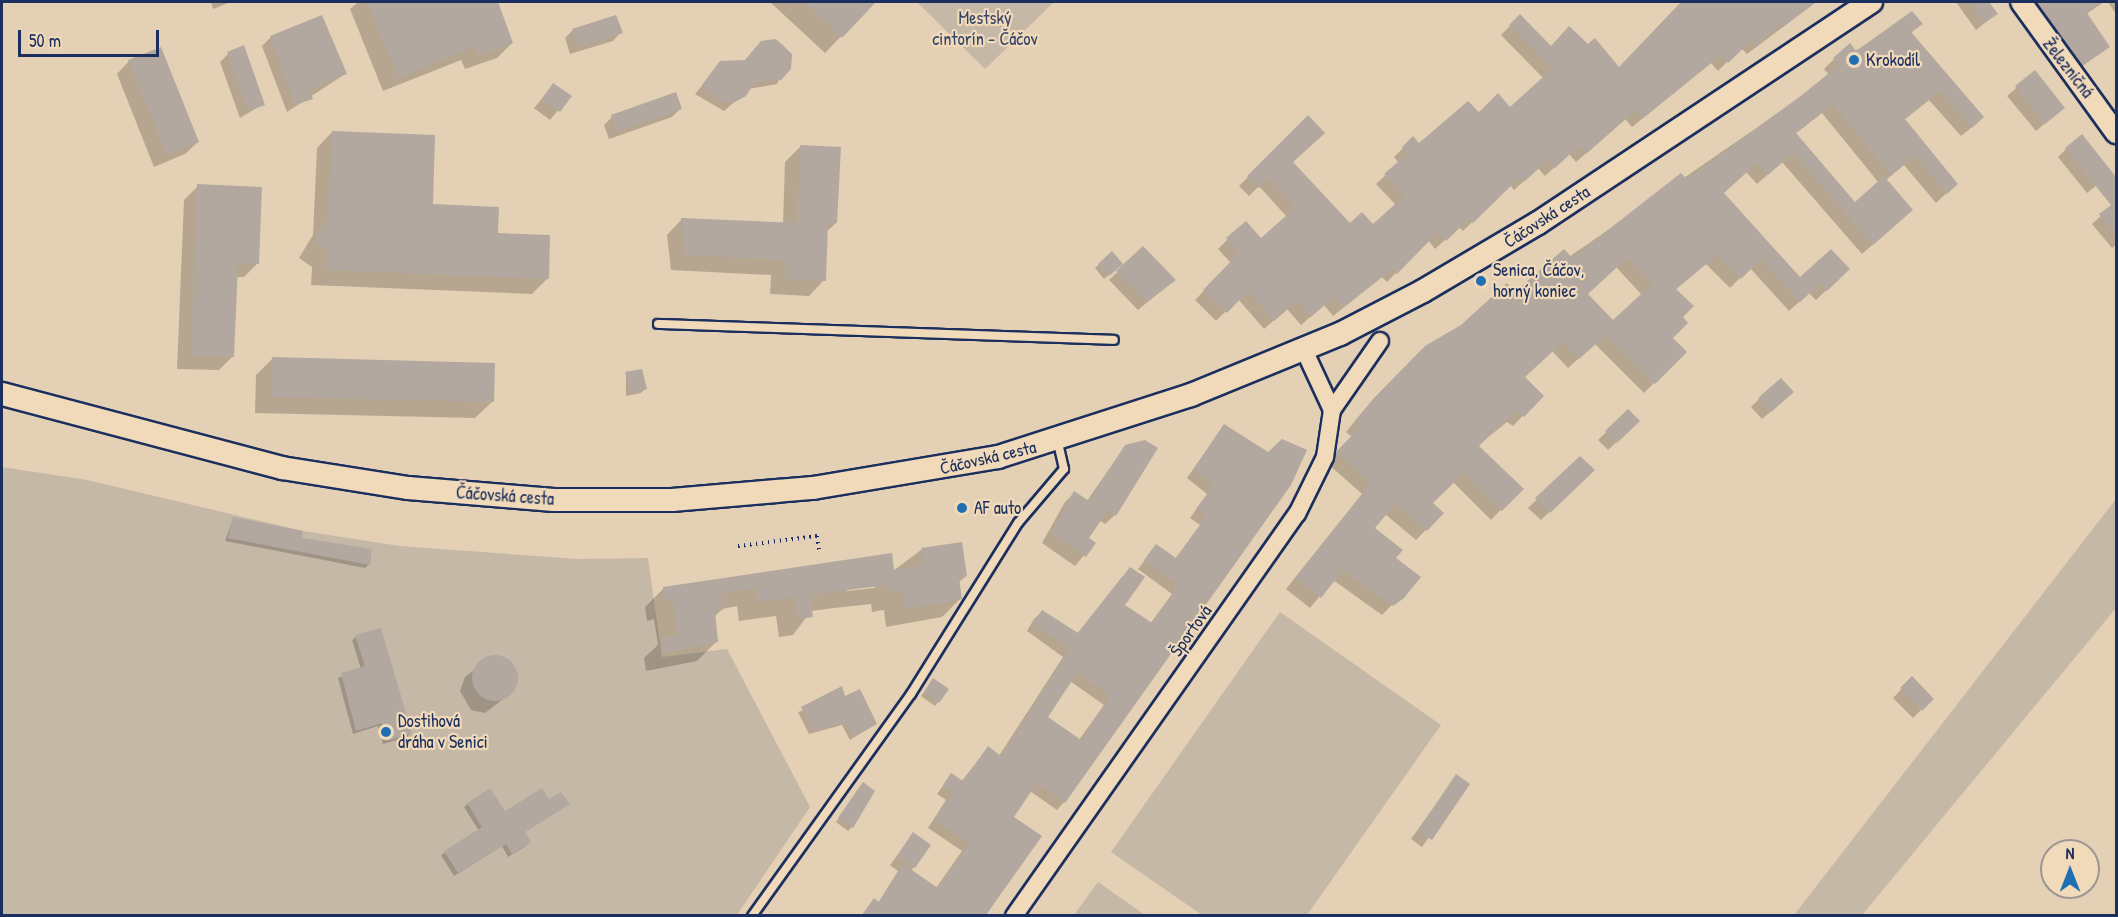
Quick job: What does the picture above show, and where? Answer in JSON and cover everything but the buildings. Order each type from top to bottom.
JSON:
[{"type":"main road","name":"Čáčovská cesta","points":[[2,394],[282,468],[408,488],[554,500],[672,500],[858,483],[1058,442],[1305,350],[1491,252],[1871,2]]},
{"type":"street","name":"Železničná","points":[[2021,2],[2116,133]]},
{"type":"street","points":[[1332,410],[1380,341]]},
{"type":"street","points":[[1305,350],[1332,410]]},
{"type":"street","name":"Športová","points":[[1014,915],[1297,513],[1325,457],[1332,410]]},
{"type":"lane","points":[[658,324],[1114,340]]},
{"type":"lane","points":[[752,915],[911,694],[1018,523],[1064,469],[1058,442]]},
{"type":"path","points":[[738,546],[817,536],[820,554]]},
{"type":"green space","name":"Mestský cintorín - Čáčov","points":[[917,2],[1054,2],[985,69]]},
{"type":"green space","name":"Dostihová dráha v Senici","points":[[2,467],[87,480],[303,531],[400,546],[577,559],[648,558],[662,657],[727,649],[810,807],[737,915],[2,915]]},
{"type":"green space","points":[[2116,499],[2116,608],[1862,915],[1794,915]]},
{"type":"green space","points":[[1280,612],[1441,725],[1307,915],[1202,915],[1111,852]]},
{"type":"green space","points":[[1098,882],[1145,915],[1074,915]]},
{"type":"place","name":"Krokodíl","points":[[1854,60]]},
{"type":"place","name":"Senica, Čáčov, horný koniec","points":[[1481,281]]},
{"type":"place","name":"AF auto","points":[[962,508]]},
{"type":"place","name":"Dostihová dráha v Senici","points":[[386,732]]}]
